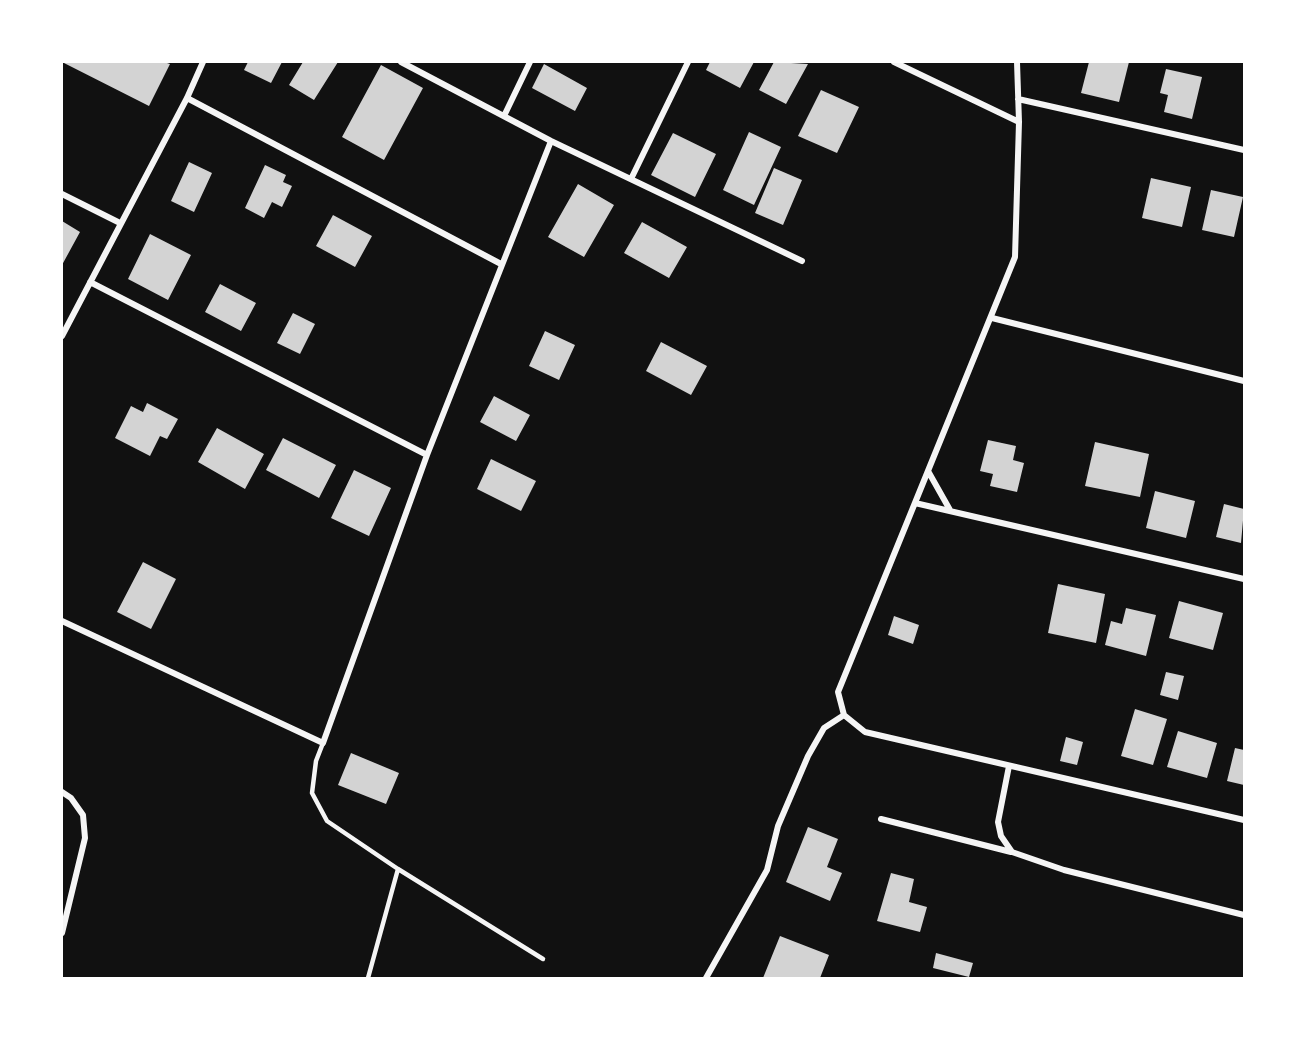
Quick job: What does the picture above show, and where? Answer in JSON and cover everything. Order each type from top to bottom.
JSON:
[{"type":"street","points":[[62,336],[204,62]]},
{"type":"street","points":[[401,62],[551,141],[802,261]]},
{"type":"street","points":[[504,116],[530,62]]},
{"type":"street","points":[[631,179],[688,62]]},
{"type":"street","points":[[894,62],[1019,122]]},
{"type":"street","points":[[1017,62],[1019,122],[1015,257],[838,692],[844,715],[865,732],[1245,820]]},
{"type":"street","points":[[187,98],[501,264]]},
{"type":"street","points":[[1018,99],[1245,150]]},
{"type":"street","points":[[62,621],[323,742],[427,455],[551,141]]},
{"type":"street","points":[[62,194],[120,223]]},
{"type":"street","points":[[90,282],[427,455]]},
{"type":"street","points":[[992,318],[1245,381]]},
{"type":"street","points":[[928,471],[950,510]]},
{"type":"street","points":[[915,503],[1245,579]]},
{"type":"street","points":[[706,978],[766,870],[778,826],[808,756],[824,728],[844,715]]},
{"type":"street","points":[[1009,766],[998,822],[1001,836],[1012,852]]},
{"type":"street","points":[[62,792],[71,798],[83,815],[85,838],[62,933]]},
{"type":"street","points":[[881,819],[1012,852],[1064,870],[1245,915]]},
{"type":"lane","points":[[323,742],[316,761],[312,793],[327,821],[398,869],[543,959]]},
{"type":"lane","points":[[368,978],[398,869]]},
{"type":"building","points":[[62,62],[164,62],[170,64],[149,106]]},
{"type":"building","points":[[248,62],[282,62],[271,83],[244,70]]},
{"type":"building","points":[[303,62],[338,62],[314,100],[289,85]]},
{"type":"building","points":[[710,62],[754,62],[740,88],[706,70]]},
{"type":"building","points":[[774,62],[808,64],[786,104],[759,90]]},
{"type":"building","points":[[1089,62],[1129,62],[1119,102],[1081,93]]},
{"type":"building","points":[[544,64],[587,88],[575,111],[532,88]]},
{"type":"building","points":[[381,65],[423,88],[384,160],[342,137]]},
{"type":"building","points":[[1166,69],[1202,77],[1192,119],[1164,112],[1168,95],[1160,93]]},
{"type":"building","points":[[821,90],[859,107],[837,153],[798,136]]},
{"type":"building","points":[[749,132],[781,147],[754,205],[723,190]]},
{"type":"building","points":[[673,133],[716,154],[695,197],[651,175]]},
{"type":"building","points":[[189,162],[212,173],[194,212],[171,201]]},
{"type":"building","points":[[265,165],[286,175],[283,182],[292,186],[282,207],[272,202],[264,218],[245,208]]},
{"type":"building","points":[[774,168],[802,180],[783,225],[755,213]]},
{"type":"building","points":[[1151,178],[1191,187],[1182,227],[1142,218]]},
{"type":"building","points":[[578,184],[614,205],[584,257],[548,237]]},
{"type":"building","points":[[1211,190],[1243,197],[1234,237],[1202,230]]},
{"type":"building","points":[[333,215],[372,236],[355,267],[316,246]]},
{"type":"building","points":[[62,221],[80,232],[62,265]]},
{"type":"building","points":[[642,222],[687,247],[669,278],[624,253]]},
{"type":"building","points":[[150,234],[191,255],[168,300],[128,279]]},
{"type":"building","points":[[220,284],[256,303],[241,331],[205,312]]},
{"type":"building","points":[[293,313],[315,324],[300,354],[277,343]]},
{"type":"building","points":[[545,331],[575,345],[559,380],[529,366]]},
{"type":"building","points":[[661,342],[707,366],[691,395],[646,371]]},
{"type":"building","points":[[494,396],[530,415],[516,441],[480,422]]},
{"type":"building","points":[[147,403],[178,419],[167,439],[160,436],[150,456],[115,438],[131,406],[143,412]]},
{"type":"building","points":[[217,428],[264,454],[245,489],[198,462]]},
{"type":"building","points":[[283,438],[336,465],[319,498],[266,470]]},
{"type":"building","points":[[988,440],[1016,446],[1013,460],[1024,463],[1017,492],[990,486],[993,474],[980,471]]},
{"type":"building","points":[[1095,442],[1149,454],[1140,497],[1085,486]]},
{"type":"building","points":[[491,459],[536,481],[521,511],[477,489]]},
{"type":"building","points":[[354,470],[391,488],[369,536],[331,518]]},
{"type":"building","points":[[1155,491],[1195,501],[1186,538],[1146,528]]},
{"type":"building","points":[[1224,504],[1244,509],[1241,543],[1216,537]]},
{"type":"building","points":[[143,562],[176,579],[151,629],[117,612]]},
{"type":"building","points":[[1058,584],[1105,594],[1096,643],[1048,633]]},
{"type":"building","points":[[1179,601],[1223,613],[1213,650],[1169,638]]},
{"type":"building","points":[[1126,608],[1156,615],[1146,656],[1105,645],[1111,621],[1122,624]]},
{"type":"building","points":[[894,616],[919,625],[913,644],[888,635]]},
{"type":"building","points":[[1166,672],[1184,676],[1178,700],[1160,695]]},
{"type":"building","points":[[1135,709],[1167,719],[1153,765],[1121,756]]},
{"type":"building","points":[[1178,731],[1217,743],[1207,778],[1167,767]]},
{"type":"building","points":[[1066,737],[1083,742],[1077,765],[1060,761]]},
{"type":"building","points":[[1235,748],[1244,750],[1244,785],[1227,781]]},
{"type":"building","points":[[351,753],[399,773],[386,804],[338,785]]},
{"type":"building","points":[[808,827],[838,839],[827,867],[842,873],[830,901],[786,882]]},
{"type":"building","points":[[891,873],[914,879],[909,902],[927,907],[920,932],[877,921]]},
{"type":"building","points":[[780,936],[829,955],[820,978],[763,978]]},
{"type":"building","points":[[936,953],[973,963],[969,977],[933,968]]}]
